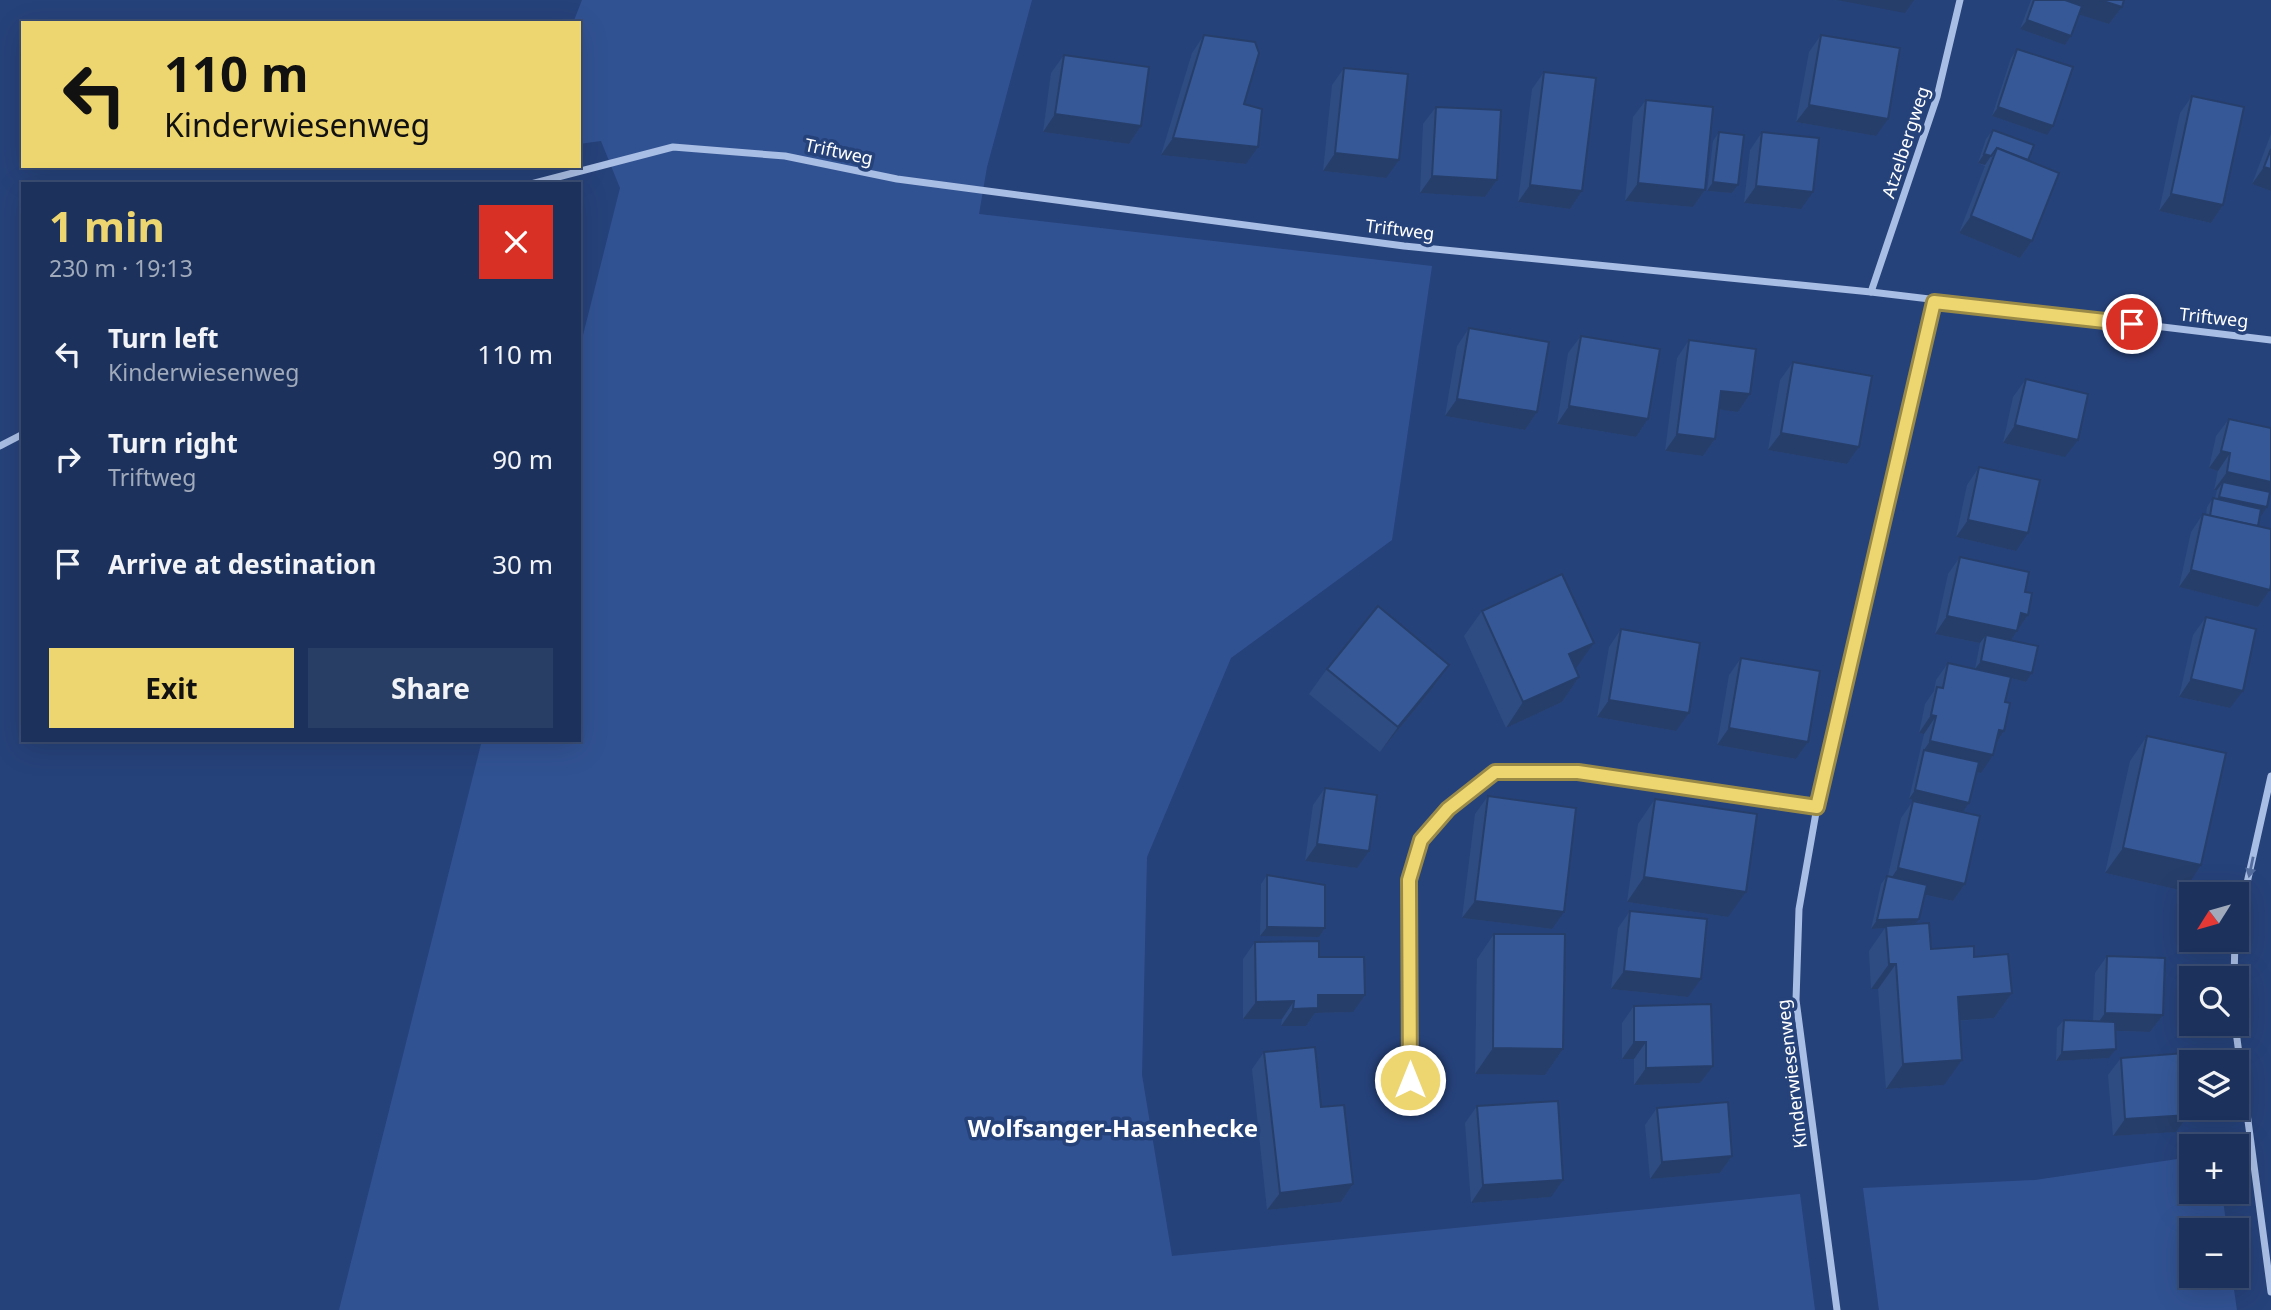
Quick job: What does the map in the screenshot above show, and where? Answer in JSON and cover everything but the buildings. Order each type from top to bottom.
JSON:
[{"type":"street","name":"Atzelbergweg","points":[[1871,292],[1937,97],[1960,0]]},
{"type":"street","name":"Triftweg","points":[[539,182],[673,147],[785,156],[897,179],[1404,246],[1871,292],[1934,302],[2271,340]]},
{"type":"street","name":"Kinderwiesenweg","points":[[1838,1310],[1796,1000],[1799,909],[1817,807],[1934,302]]},
{"type":"street","points":[[0,446],[21,435]]},
{"type":"street","points":[[1410,1080],[1409,880],[1421,840],[1448,809],[1495,772],[1578,772],[1817,807]]},
{"type":"street","points":[[2247,882],[2271,776]]},
{"type":"street","points":[[2237,1036],[2271,1292]]},
{"type":"shaded area","points":[[582,0],[1032,0],[987,167],[979,214],[1432,266],[1392,540],[1231,658],[1147,857],[1142,1075],[1172,1256],[1800,1194],[1815,1310],[339,1310],[481,742],[581,742],[581,343],[620,188],[601,141],[581,144],[581,21],[574,21]]},
{"type":"shaded area","points":[[2179,1159],[2179,1204],[2224,1204],[2225,1218],[2179,1218],[2179,1288],[2234,1288],[2237,1310],[1879,1310],[1863,1188],[2035,1180]]},
{"type":"district","name":"Wolfsanger-Hasenhecke","points":[[1113,1127]]},
{"type":"route","points":[[1410,1080],[1409,880],[1421,840],[1448,809],[1495,772],[1578,772],[1817,807],[1934,302],[2132,324]]}]
